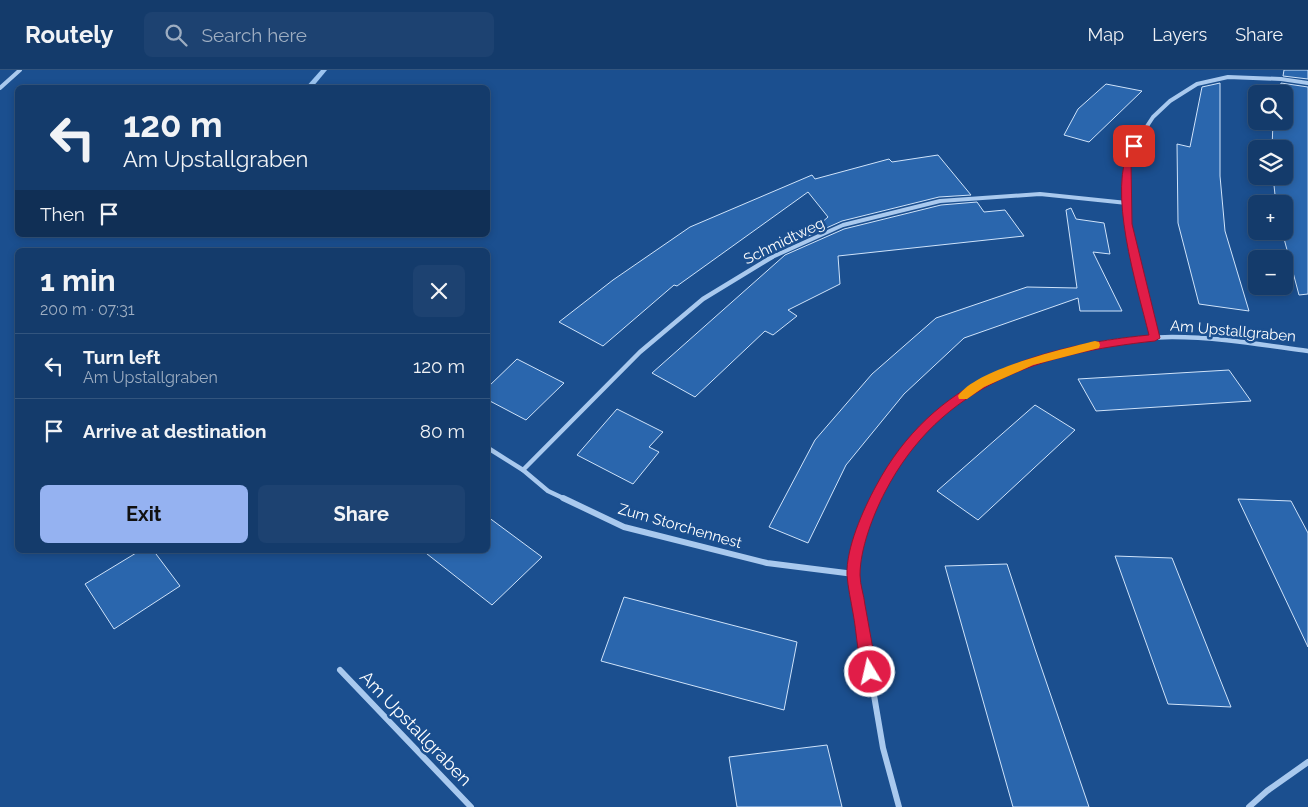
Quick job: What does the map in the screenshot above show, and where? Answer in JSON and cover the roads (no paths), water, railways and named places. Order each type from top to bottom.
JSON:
[{"type":"street","points":[[0,88],[20,70]]},
{"type":"street","name":"Am Upstallgraben","points":[[1155,338],[1127,224],[1126,163],[1134,146],[1153,117],[1170,100],[1196,84],[1228,77],[1281,79],[1308,83]]},
{"type":"street","name":"Schmidtweg","points":[[523,470],[640,352],[703,299],[764,261],[843,225],[940,201],[1040,194],[1127,202]]},
{"type":"street","name":"Am Upstallgraben","points":[[899,807],[883,750],[854,574],[859,542],[869,511],[894,463],[936,416],[980,384],[1030,362],[1070,350],[1102,344],[1155,338],[1212,340],[1308,351]]},
{"type":"street","name":"Zum Storchennest","points":[[490,449],[523,470],[548,491],[624,527],[767,563],[854,574]]},
{"type":"street","name":"Am Upstallgraben","points":[[340,670],[471,807]]},
{"type":"street","points":[[1249,807],[1267,791],[1308,762]]},
{"type":"waterway","points":[[311,85],[324,70]]}]
